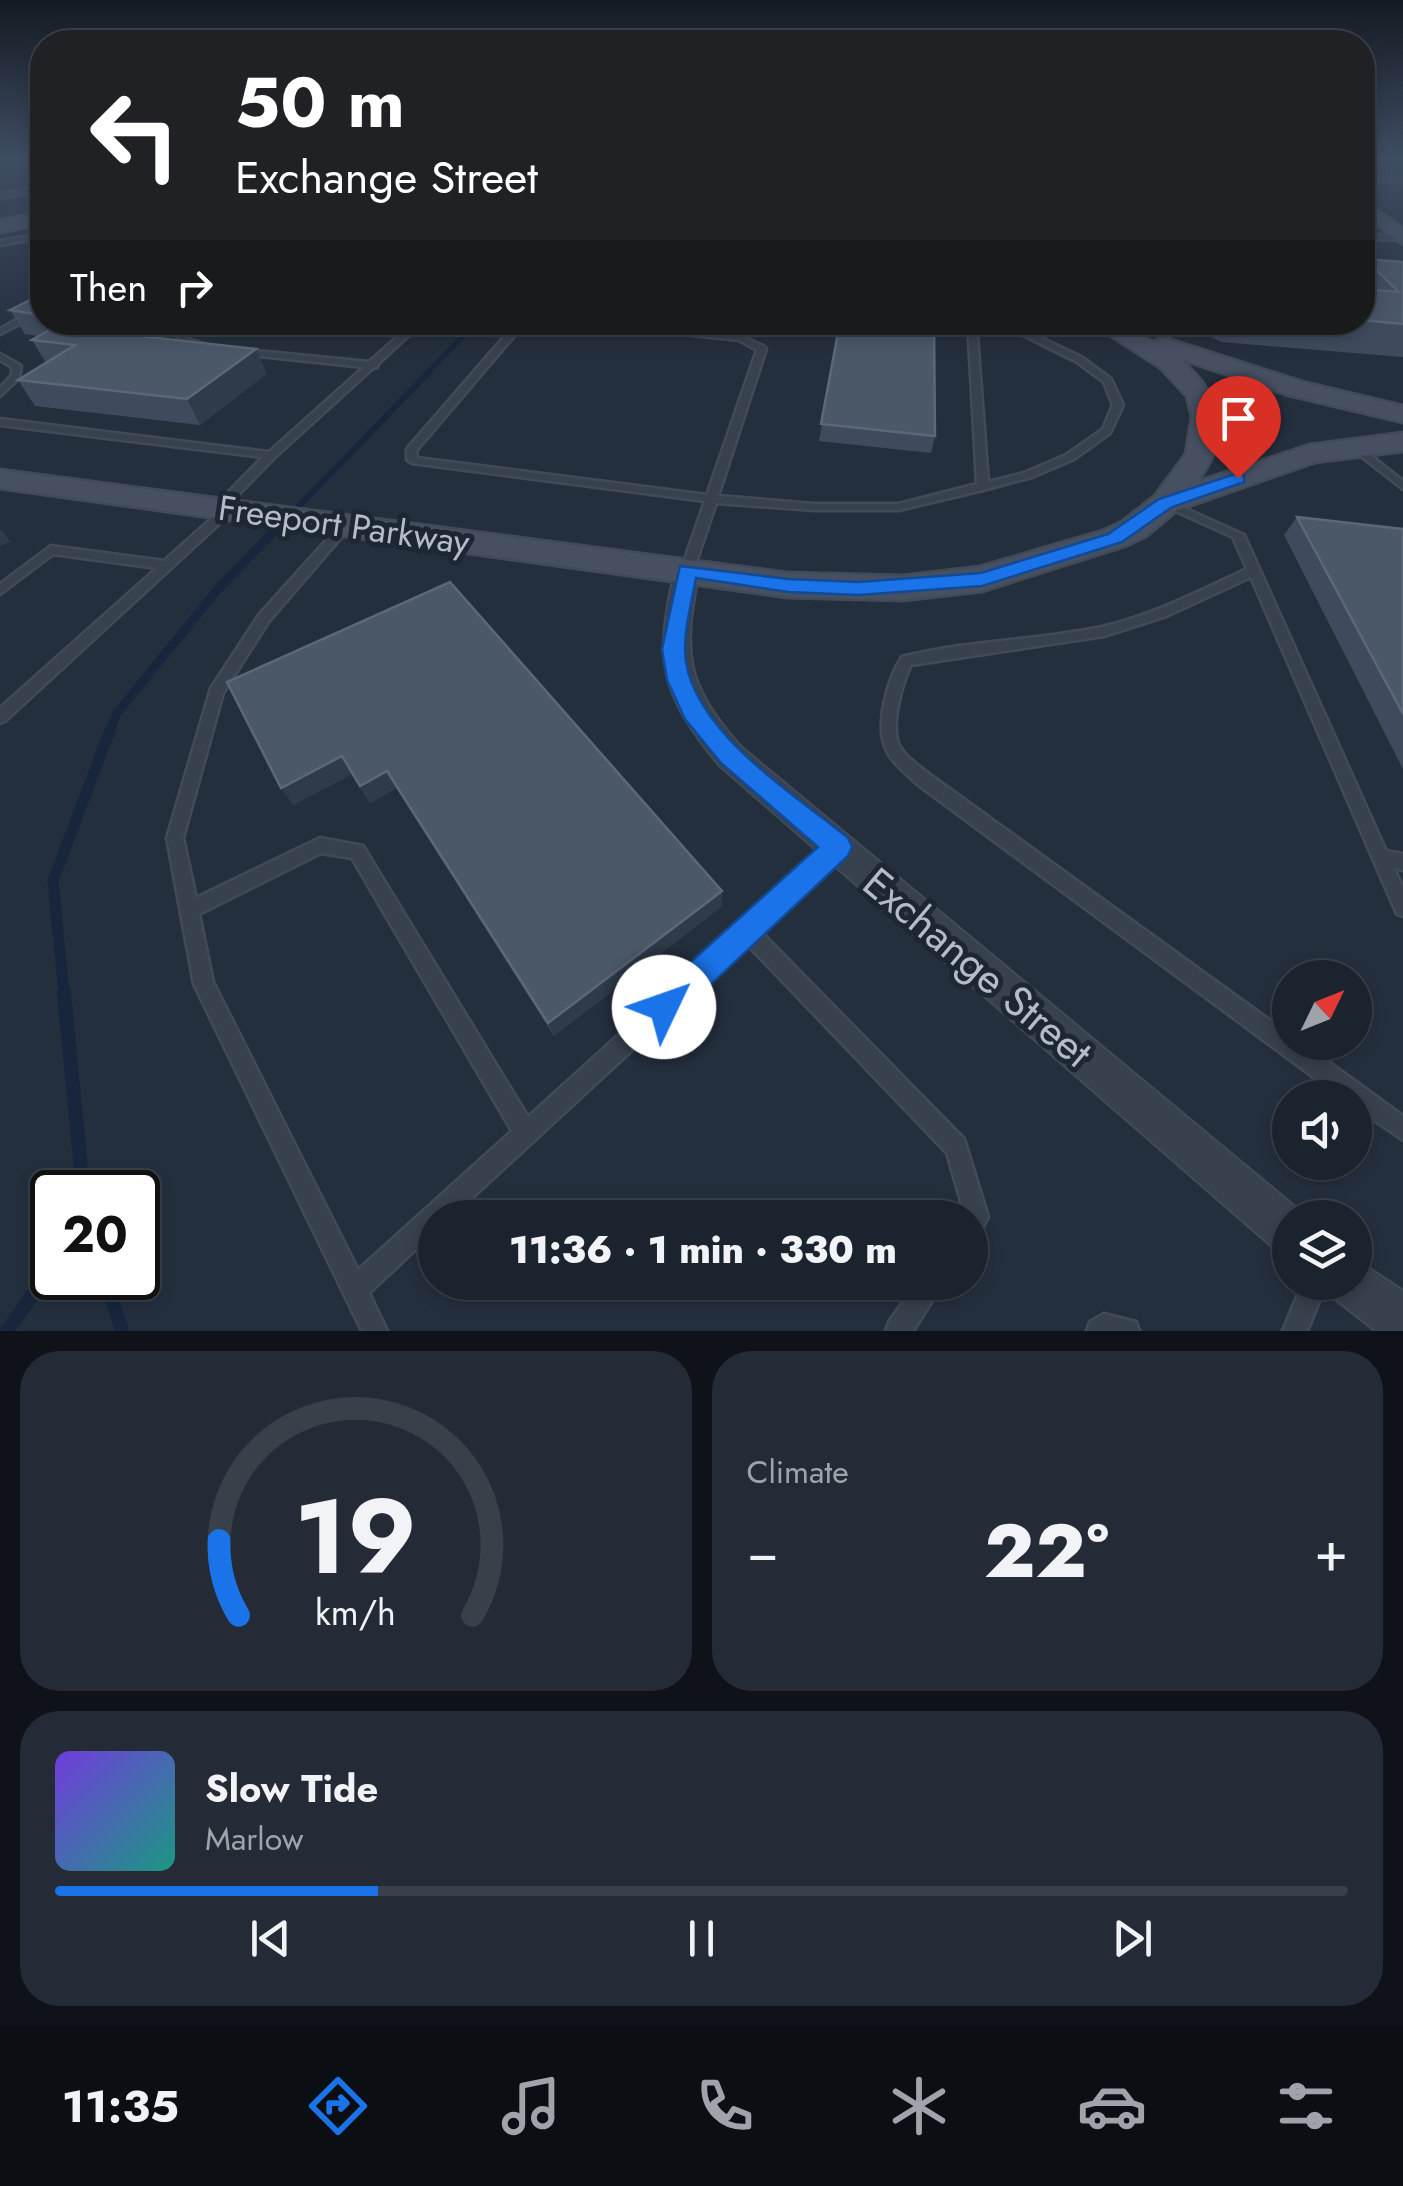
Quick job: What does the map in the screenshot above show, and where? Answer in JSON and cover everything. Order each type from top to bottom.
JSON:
[{"type":"main road","points":[[1380,220],[1403,238]]},
{"type":"main road","points":[[0,226],[30,221]]},
{"type":"main road","points":[[1123,335],[1170,363],[1200,394],[1206,417],[1201,455],[1166,503]]},
{"type":"main road","points":[[1138,335],[1294,388],[1403,414]]},
{"type":"main road","points":[[1166,503],[1310,454],[1403,442]]},
{"type":"main road","name":"Freeport Parkway","points":[[0,479],[788,586],[858,588],[982,580],[1115,538],[1166,503]]},
{"type":"street","name":"Exchange Street","points":[[687,570],[674,649],[679,680],[697,719],[730,756],[1272,1217]]},
{"type":"street","points":[[1372,1297],[1403,1320]]},
{"type":"lane","points":[[1375,236],[1403,238]]},
{"type":"lane","points":[[0,243],[30,238]]},
{"type":"lane","points":[[0,332],[30,316]]},
{"type":"lane","points":[[180,335],[188,342],[214,348]]},
{"type":"lane","points":[[0,717],[165,565],[186,551],[271,454],[405,335]]},
{"type":"lane","points":[[511,335],[411,451],[412,460],[712,499],[899,507],[1028,475],[1070,457],[1107,431],[1118,406],[1108,382],[1080,360],[1028,335]]},
{"type":"lane","points":[[687,570],[762,349],[741,338],[711,335]]},
{"type":"lane","points":[[973,335],[983,487]]},
{"type":"lane","points":[[229,350],[374,365]]},
{"type":"lane","points":[[0,357],[18,366],[16,376],[0,393]]},
{"type":"lane","points":[[0,422],[271,454]]},
{"type":"lane","points":[[1355,446],[1403,486]]},
{"type":"lane","points":[[1166,503],[1238,534],[1403,908]]},
{"type":"lane","points":[[333,524],[216,692],[175,838],[204,984],[375,1331]]},
{"type":"lane","points":[[0,590],[52,550],[165,565]]},
{"type":"lane","points":[[1254,571],[1164,612],[1107,630],[1024,647],[907,661],[898,670],[889,740],[896,754],[923,779],[1403,1128]]},
{"type":"lane","points":[[191,910],[320,845],[357,851],[526,1133]]},
{"type":"lane","points":[[356,1288],[838,847]]},
{"type":"lane","points":[[1380,858],[1403,862]]},
{"type":"lane","points":[[747,932],[956,1147],[972,1200]]},
{"type":"lane","points":[[898,1331],[920,1300]]},
{"type":"lane","points":[[1295,1331],[1308,1300]]},
{"type":"lane","points":[[1100,1331],[1104,1326],[1126,1331]]},
{"type":"building","points":[[1375,260],[1403,262],[1403,324],[1375,321],[1375,290],[1399,292],[1375,269]]},
{"type":"building","points":[[30,300],[30,313],[10,310]]},
{"type":"building","points":[[41,335],[130,335],[256,349],[187,399],[18,380],[75,345],[32,340]]},
{"type":"building","points":[[838,335],[934,335],[935,436],[821,424]]},
{"type":"building","points":[[1297,517],[1403,529],[1403,714]]},
{"type":"building","points":[[450,582],[722,891],[548,1023],[387,771],[360,786],[342,756],[281,788],[227,682]]},
{"type":"waterway","points":[[426,374],[464,335]]},
{"type":"waterway","points":[[275,531],[429,372]]},
{"type":"waterway","points":[[109,733],[117,713],[218,589],[277,528]]},
{"type":"waterway","points":[[64,994],[53,881],[110,730]]},
{"type":"waterway","points":[[64,992],[81,1170]]},
{"type":"waterway","points":[[7,1331],[30,1298]]},
{"type":"waterway","points":[[112,1300],[122,1331]]},
{"type":"route","points":[[664,1007],[838,847],[730,756],[697,719],[679,680],[674,649],[687,570],[788,586],[903,588],[982,580],[1115,538],[1134,529],[1166,503],[1238,478]]}]
